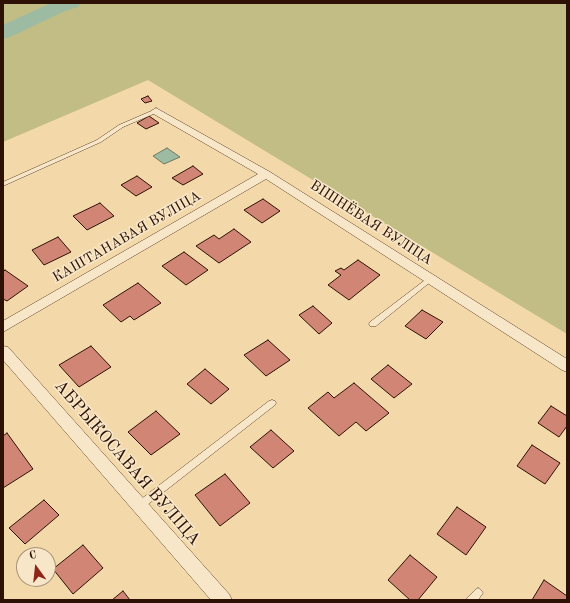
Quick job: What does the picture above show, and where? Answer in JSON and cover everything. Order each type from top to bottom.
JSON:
[{"type":"street","name":"ВІШНЁВАЯ ВУЛІЦА","points":[[156,111],[266,174],[567,366]]},
{"type":"street","name":"КАШТАНАВАЯ ВУЛІЦА","points":[[3,327],[266,174]]},
{"type":"street","name":"АБРЫКОСАВАЯ ВУЛІЦА","points":[[3,351],[223,600]]},
{"type":"lane","points":[[3,184],[99,141],[121,126],[156,111]]},
{"type":"lane","points":[[373,324],[431,279]]},
{"type":"lane","points":[[139,506],[272,403]]},
{"type":"lane","points":[[471,600],[478,592]]},
{"type":"shaded area","points":[[3,3],[567,3],[567,334],[148,80],[3,142]]},
{"type":"shaded area","points":[[167,148],[180,157],[164,164],[153,156]]},
{"type":"building","points":[[148,96],[152,101],[145,103],[141,99]]},
{"type":"building","points":[[149,116],[159,123],[146,129],[137,123]]},
{"type":"building","points":[[193,166],[203,174],[183,185],[172,178]]},
{"type":"building","points":[[137,176],[152,187],[136,196],[121,185]]},
{"type":"building","points":[[263,199],[280,211],[262,223],[244,210]]},
{"type":"building","points":[[100,203],[114,216],[87,230],[73,216]]},
{"type":"building","points":[[234,229],[251,242],[219,263],[196,246],[214,235],[219,239]]},
{"type":"building","points":[[58,237],[71,252],[44,265],[32,250]]},
{"type":"building","points":[[184,252],[208,270],[186,285],[162,266]]},
{"type":"building","points":[[358,260],[380,275],[349,300],[328,285],[341,275],[335,271],[341,268],[344,270]]},
{"type":"building","points":[[5,270],[28,286],[7,301],[3,299],[3,272]]},
{"type":"building","points":[[138,283],[161,303],[134,320],[130,316],[121,322],[103,305]]},
{"type":"building","points":[[313,306],[332,323],[319,334],[299,315]]},
{"type":"building","points":[[422,310],[443,322],[426,339],[405,326]]},
{"type":"building","points":[[268,340],[290,360],[266,376],[244,355]]},
{"type":"building","points":[[91,346],[111,367],[79,387],[59,365]]},
{"type":"building","points":[[388,365],[412,384],[394,398],[371,379]]},
{"type":"building","points":[[205,369],[229,389],[211,404],[187,384]]},
{"type":"building","points":[[354,383],[389,413],[366,431],[356,422],[339,436],[308,408],[328,392],[334,398]]},
{"type":"building","points":[[551,406],[567,416],[567,426],[559,437],[538,423]]},
{"type":"building","points":[[156,411],[180,434],[151,455],[128,432]]},
{"type":"building","points":[[271,430],[294,451],[273,468],[250,447]]},
{"type":"building","points":[[7,433],[33,469],[3,488],[3,436]]},
{"type":"building","points":[[532,445],[560,463],[545,484],[517,466]]},
{"type":"building","points":[[225,474],[250,503],[220,526],[195,495]]},
{"type":"building","points":[[44,500],[59,515],[25,544],[9,528]]},
{"type":"building","points":[[457,507],[486,527],[466,555],[437,534]]},
{"type":"building","points":[[83,545],[103,568],[73,594],[56,573],[56,567]]},
{"type":"building","points":[[410,555],[437,577],[418,600],[410,600],[388,580]]},
{"type":"building","points":[[544,580],[567,596],[567,600],[532,600]]},
{"type":"building","points":[[123,591],[130,600],[112,600]]},
{"type":"waterway","points":[[3,33],[58,7],[71,3]]}]
